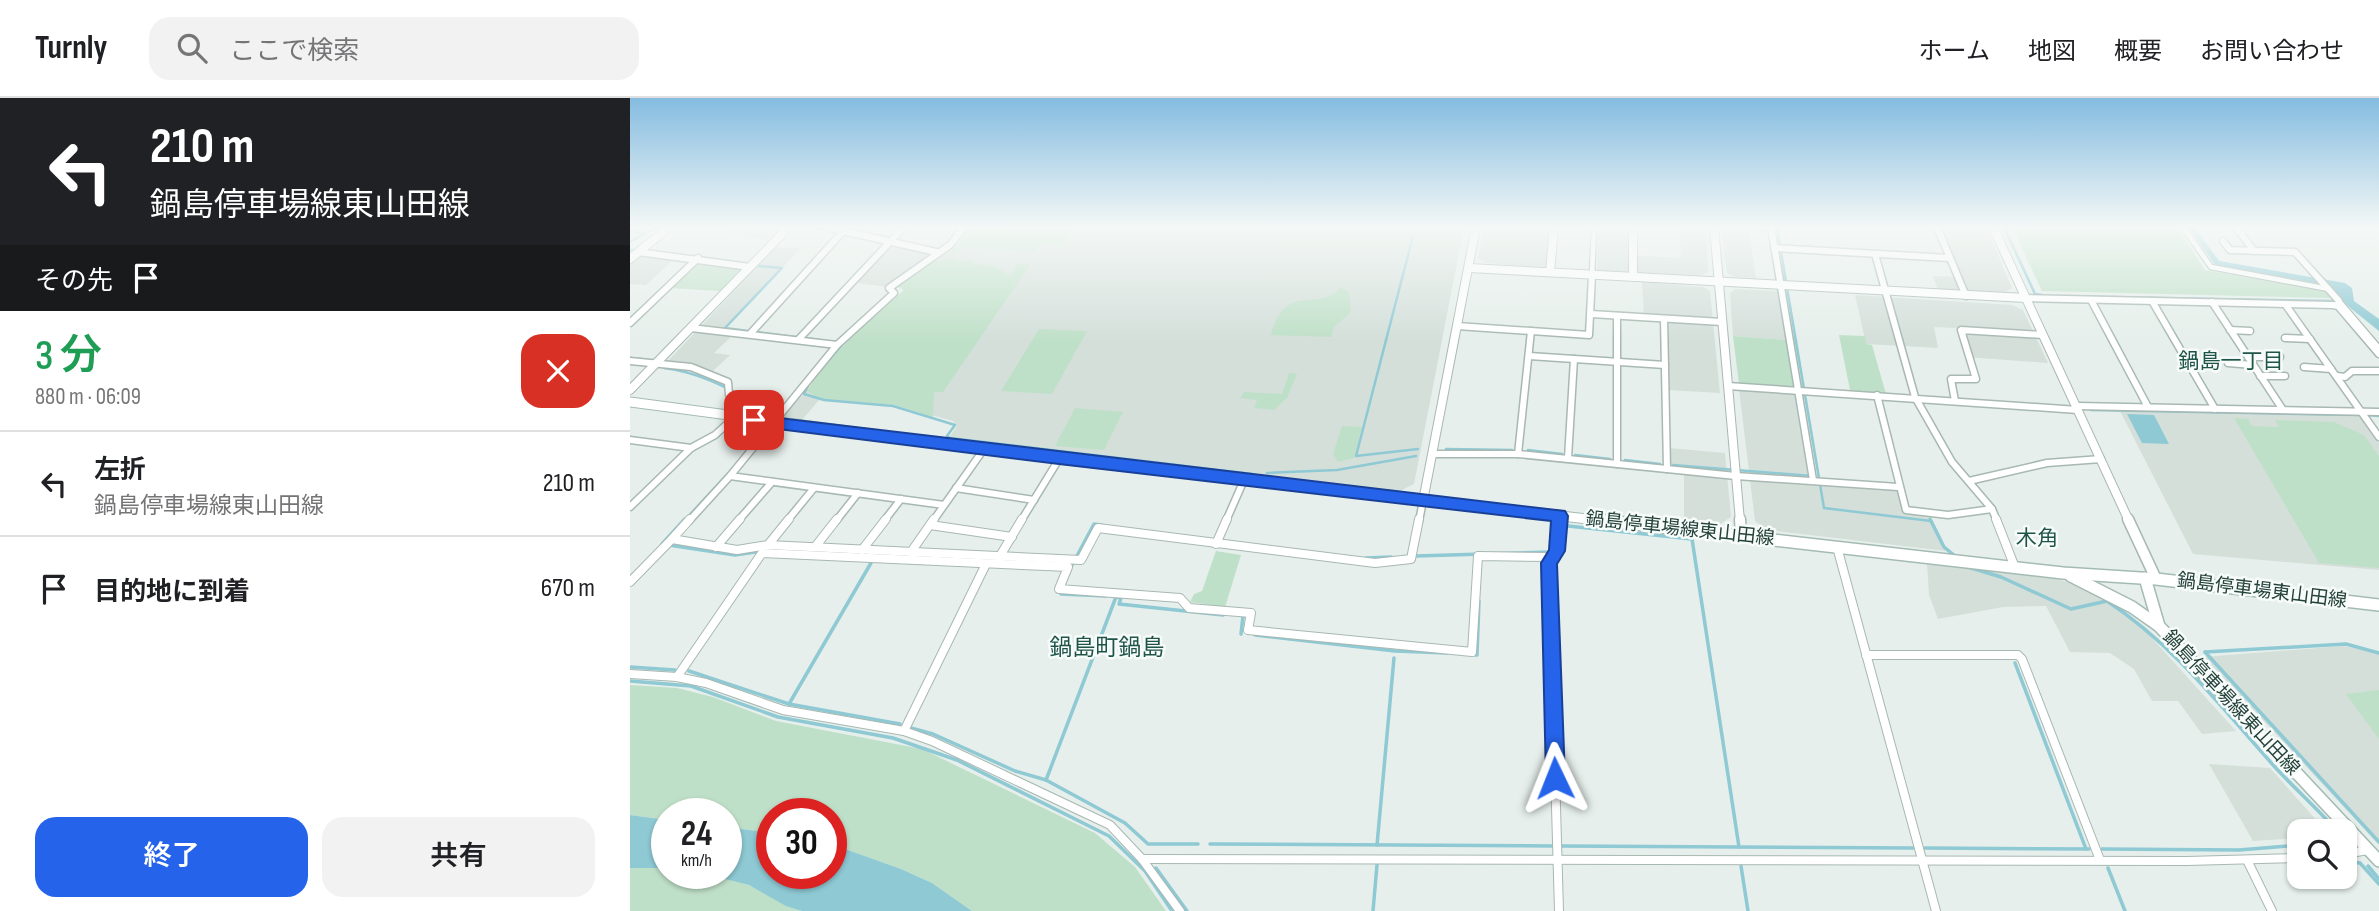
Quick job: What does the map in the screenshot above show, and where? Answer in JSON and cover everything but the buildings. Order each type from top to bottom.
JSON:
[{"type":"main road","name":"鍋島停車場線東山田線","points":[[630,402],[1059,459],[2014,565],[2063,573],[2150,579]]},
{"type":"main road","name":"鍋島停車場線東山田線","points":[[2063,573],[2102,590],[2159,626],[2379,861]]},
{"type":"main road","name":"鍋島停車場東山田線","points":[[2150,579],[2379,605]]},
{"type":"main road","points":[[2150,579],[2159,626]]},
{"type":"street","points":[[630,323],[691,265]]},
{"type":"street","points":[[738,265],[750,267]]},
{"type":"street","points":[[750,334],[812,265]]},
{"type":"street","points":[[798,340],[870,265]]},
{"type":"street","points":[[630,582],[730,477],[837,345],[894,293],[889,288],[920,265]]},
{"type":"street","points":[[672,539],[737,551],[768,545],[1081,560],[1098,528],[1375,563],[1411,559],[1470,265]]},
{"type":"street","points":[[1550,265],[1550,272]]},
{"type":"street","points":[[1457,326],[1589,335],[1592,265]]},
{"type":"street","points":[[1633,265],[1633,277]]},
{"type":"street","points":[[1717,265],[1741,535]]},
{"type":"street","points":[[1781,265],[1817,480]]},
{"type":"street","points":[[1878,265],[1915,397],[1952,462],[1992,509],[2014,565]]},
{"type":"street","points":[[1952,265],[1966,296]]},
{"type":"street","points":[[2011,265],[2101,459],[2150,579]]},
{"type":"street","points":[[2210,265],[2328,288]]},
{"type":"street","points":[[2307,265],[2379,354]]},
{"type":"street","points":[[630,390],[750,267]]},
{"type":"street","points":[[1469,268],[1966,296],[2339,303],[2379,348]]},
{"type":"street","points":[[2091,300],[2147,407]]},
{"type":"street","points":[[2152,301],[2215,409]]},
{"type":"street","points":[[2212,302],[2283,410]]},
{"type":"street","points":[[2285,304],[2379,437]]},
{"type":"street","points":[[630,312],[640,313]]},
{"type":"street","points":[[1591,314],[1722,322]]},
{"type":"street","points":[[1617,316],[1617,464]]},
{"type":"street","points":[[1664,319],[1667,469]]},
{"type":"street","points":[[691,328],[837,345]]},
{"type":"street","points":[[1955,401],[1951,379],[1976,379],[1961,330],[2043,335]]},
{"type":"street","points":[[2230,330],[2250,331]]},
{"type":"street","points":[[1518,454],[1531,331]]},
{"type":"street","points":[[2286,338],[2310,339]]},
{"type":"street","points":[[1529,356],[1665,365]]},
{"type":"street","points":[[2248,357],[2280,357]]},
{"type":"street","points":[[1568,458],[1574,359]]},
{"type":"street","points":[[630,361],[691,367],[728,382],[729,395],[748,405],[704,444],[691,448],[630,440]]},
{"type":"street","points":[[2228,363],[2253,365]]},
{"type":"street","points":[[2304,367],[2332,369]]},
{"type":"street","points":[[2337,376],[2345,377],[2352,371],[2379,371]]},
{"type":"street","points":[[2260,376],[2285,376]]},
{"type":"street","points":[[1728,386],[2078,408],[2379,412]]},
{"type":"street","points":[[1877,395],[1906,510],[1948,515],[1992,509]]},
{"type":"street","points":[[630,507],[691,448]]},
{"type":"street","points":[[911,552],[984,449]]},
{"type":"street","points":[[1433,454],[1518,454],[1736,475],[1899,487]]},
{"type":"street","points":[[1000,556],[1059,459]]},
{"type":"street","points":[[1969,481],[2047,463],[2101,459]]},
{"type":"street","points":[[730,477],[944,505]]},
{"type":"street","points":[[1216,544],[1244,480]]},
{"type":"street","points":[[716,547],[772,482]]},
{"type":"street","points":[[768,545],[814,488]]},
{"type":"street","points":[[956,488],[1034,500]]},
{"type":"street","points":[[815,547],[858,494]]},
{"type":"street","points":[[862,550],[901,499]]},
{"type":"street","points":[[1550,557],[1557,551],[1560,516]]},
{"type":"street","points":[[930,525],[1012,537]]},
{"type":"street","points":[[1837,546],[1936,911]]},
{"type":"street","points":[[677,677],[762,553],[1068,567],[1059,589],[1180,598],[1189,608],[1251,613],[1248,630],[1472,652],[1478,556],[1550,557]]},
{"type":"street","points":[[1550,557],[1559,911]]},
{"type":"street","points":[[904,731],[986,564]]},
{"type":"street","points":[[1866,655],[2018,655],[2100,860]]},
{"type":"street","points":[[630,674],[677,677],[706,683],[783,710],[904,731],[932,741],[1110,825],[1142,859],[1180,911]]},
{"type":"street","points":[[2357,852],[2369,850]]},
{"type":"street","points":[[1142,859],[2287,858]]},
{"type":"street","points":[[2247,860],[2272,911]]},
{"type":"shaded area","points":[[630,265],[668,265],[646,285],[630,284]]},
{"type":"shaded area","points":[[759,265],[785,265],[722,332],[733,335],[714,353],[730,355],[712,372],[666,363]]},
{"type":"shaded area","points":[[873,265],[917,265],[888,287],[856,283]]},
{"type":"shaded area","points":[[927,265],[1457,265],[1414,484],[1400,491],[1329,486],[948,439],[957,426],[953,421],[895,405],[829,397],[820,399],[802,420],[784,418],[783,414],[807,391],[844,345],[904,290],[896,286]]},
{"type":"shaded area","points":[[1509,265],[1546,265],[1546,268]]},
{"type":"shaded area","points":[[1597,265],[1708,265],[1708,272],[1701,275],[1597,271]]},
{"type":"shaded area","points":[[1726,265],[1754,265],[1756,278],[1735,277],[1727,273]]},
{"type":"shaded area","points":[[1955,265],[2002,265],[2012,288],[2005,292],[1938,290],[1933,276],[1960,277]]},
{"type":"shaded area","points":[[1642,282],[1703,287],[1710,291],[1720,393],[1667,390],[1666,317],[1644,316]]},
{"type":"shaded area","points":[[1735,289],[1778,291],[1786,340],[1733,336],[1730,293]]},
{"type":"shaded area","points":[[1855,295],[2012,305],[2023,310],[2048,363],[1966,357],[1956,328],[1934,327],[1938,348],[1866,344]]},
{"type":"shaded area","points":[[1739,389],[1794,393],[1809,483],[1896,489],[1903,511],[1927,514],[1946,551],[1767,530],[1755,521]]},
{"type":"shaded area","points":[[2120,411],[2360,416],[2379,443],[2379,570],[2193,554]]},
{"type":"shaded area","points":[[1669,448],[1725,453],[1731,517],[1720,524],[1684,520],[1684,470],[1670,468]]},
{"type":"shaded area","points":[[1927,563],[2044,576],[2079,585],[2107,598],[2111,605],[2141,626],[2236,731],[2202,734],[2178,701],[2152,701],[2134,669],[2110,653],[2070,652],[2046,606],[2003,607],[1938,619],[1929,595]]},
{"type":"shaded area","points":[[2343,646],[2379,653],[2379,845],[2357,819],[2204,657]]},
{"type":"shaded area","points":[[2209,764],[2270,768],[2315,819],[2287,819],[2287,839],[2253,841]]},
{"type":"green space","points":[[695,265],[742,268],[720,291],[671,288]]},
{"type":"green space","points":[[925,265],[995,266],[1009,276],[1017,265],[1030,265],[943,392],[934,392],[933,417],[895,405],[820,399],[807,391],[839,350],[904,290],[896,286]]},
{"type":"green space","points":[[2030,265],[2202,265],[2205,270],[2324,291],[2331,298],[2042,291]]},
{"type":"green space","points":[[1341,287],[1349,292],[1351,312],[1334,327],[1331,337],[1271,335],[1277,318],[1285,308],[1303,300],[1332,295]]},
{"type":"green space","points":[[1039,329],[1087,331],[1052,394],[1001,391]]},
{"type":"green space","points":[[1839,335],[1865,336],[1866,344],[1872,345],[1886,394],[1850,390]]},
{"type":"green space","points":[[1733,336],[1786,340],[1794,388],[1739,384]]},
{"type":"green space","points":[[1289,373],[1297,374],[1287,398],[1274,410],[1254,408],[1257,400],[1240,398],[1244,392],[1282,394]]},
{"type":"green space","points":[[1075,408],[1123,412],[1104,450],[1055,446]]},
{"type":"green space","points":[[2234,418],[2248,419],[2252,426],[2279,427],[2275,420],[2334,422],[2364,435],[2379,456],[2379,568],[2319,563]]},
{"type":"green space","points":[[1342,426],[1362,427],[1354,458],[1338,462],[1333,454]]},
{"type":"green space","points":[[1216,551],[1241,555],[1225,607],[1190,602],[1194,594],[1202,591]]},
{"type":"green space","points":[[630,685],[677,688],[713,697],[776,721],[922,749],[1095,833],[1135,867],[1166,911],[972,911],[932,883],[847,850],[847,798],[756,798],[756,831],[742,829],[742,798],[651,798],[651,818],[630,815]]},
{"type":"green space","points":[[2379,690],[2379,739],[2346,694]]},
{"type":"green space","points":[[651,867],[651,889],[742,889],[742,883],[802,911],[630,911],[630,868]]},
{"type":"water","points":[[2215,265],[2242,265],[2345,283],[2352,288],[2354,301],[2379,319],[2379,331],[2344,303],[2331,286]]},
{"type":"water","points":[[2127,414],[2154,415],[2169,444],[2142,443]]},
{"type":"water","points":[[630,815],[651,818],[651,868],[630,868]]},
{"type":"water","points":[[742,829],[756,831],[756,889],[742,883]]},
{"type":"water","points":[[847,850],[932,883],[972,911],[802,911],[786,906],[756,889],[847,889]]},
{"type":"waterway","points":[[1406,265],[1356,456],[1418,449]]},
{"type":"waterway","points":[[1783,265],[1786,282]]},
{"type":"waterway","points":[[2022,265],[2035,294],[2042,295]]},
{"type":"waterway","points":[[748,331],[725,328],[782,268],[759,266]]},
{"type":"waterway","points":[[1787,288],[1824,508],[1931,521]]},
{"type":"waterway","points":[[2055,296],[2333,301]]},
{"type":"waterway","points":[[757,332],[795,337]]},
{"type":"waterway","points":[[805,338],[820,340]]},
{"type":"waterway","points":[[826,363],[842,345]]},
{"type":"waterway","points":[[630,358],[641,359]]},
{"type":"waterway","points":[[664,368],[699,376],[754,403],[746,412]]},
{"type":"waterway","points":[[810,382],[804,394],[824,400],[893,406],[955,425],[947,436],[950,438],[1252,474]]},
{"type":"waterway","points":[[2091,410],[2358,415]]},
{"type":"waterway","points":[[2368,415],[2379,416]]},
{"type":"waterway","points":[[733,426],[747,432],[755,440],[754,443]]},
{"type":"waterway","points":[[1446,449],[1512,450]]},
{"type":"waterway","points":[[1528,450],[1562,454]]},
{"type":"waterway","points":[[1575,455],[1610,459]]},
{"type":"waterway","points":[[1267,473],[1337,470],[1416,456]]},
{"type":"waterway","points":[[1625,460],[1660,464]]},
{"type":"waterway","points":[[1673,465],[1812,476]]},
{"type":"waterway","points":[[684,521],[734,467]]},
{"type":"waterway","points":[[685,519],[662,544],[735,555],[762,551]]},
{"type":"waterway","points":[[1931,521],[1944,547],[1955,556]]},
{"type":"waterway","points":[[1071,567],[1094,524],[1101,525]]},
{"type":"waterway","points":[[1562,552],[1564,528],[1568,526],[1692,539],[1739,847]]},
{"type":"waterway","points":[[1416,556],[1551,552]]},
{"type":"waterway","points":[[1366,558],[1391,557]]},
{"type":"waterway","points":[[789,704],[871,563]]},
{"type":"waterway","points":[[1968,567],[2001,577],[2071,609],[2107,601],[2131,618],[2175,657],[2274,766],[2326,819]]},
{"type":"waterway","points":[[1061,594],[1106,596]]},
{"type":"waterway","points":[[1046,780],[1116,597],[1121,598],[1119,604],[1223,615]]},
{"type":"waterway","points":[[1474,655],[1477,655],[1479,601]]},
{"type":"waterway","points":[[1241,634],[1243,616]]},
{"type":"waterway","points":[[1255,635],[1395,651],[1447,653]]},
{"type":"waterway","points":[[2379,653],[2346,644],[2205,652],[2379,842]]},
{"type":"waterway","points":[[1377,845],[1394,658]]},
{"type":"waterway","points":[[2015,663],[2086,849]]},
{"type":"waterway","points":[[630,667],[675,670]]},
{"type":"waterway","points":[[689,671],[789,704]]},
{"type":"waterway","points":[[630,681],[691,686],[778,717],[893,738],[957,760],[1109,836],[1145,871],[1172,911]]},
{"type":"waterway","points":[[789,704],[900,724]]},
{"type":"waterway","points":[[911,728],[933,734],[1015,771],[1046,780]]},
{"type":"waterway","points":[[1046,780],[1125,823],[1148,844],[1198,844]]},
{"type":"waterway","points":[[1210,844],[1377,845]]},
{"type":"waterway","points":[[1377,845],[1553,846]]},
{"type":"waterway","points":[[1562,846],[1913,848]]},
{"type":"waterway","points":[[2102,849],[2239,850],[2287,846]]},
{"type":"waterway","points":[[1925,848],[2086,849]]},
{"type":"waterway","points":[[2357,863],[2379,884]]},
{"type":"waterway","points":[[1373,911],[1377,865]]},
{"type":"waterway","points":[[1741,866],[1748,911]]},
{"type":"waterway","points":[[2368,866],[2379,879]]},
{"type":"waterway","points":[[1156,868],[1187,911]]},
{"type":"waterway","points":[[2108,868],[2125,911]]},
{"type":"district","name":"鍋島一丁目","points":[[2231,361]]},
{"type":"district","name":"木角","points":[[2037,538]]},
{"type":"district","name":"鍋島町鍋島","points":[[1107,648]]},
{"type":"route","points":[[754,420],[1059,459],[1560,516],[1557,551],[1550,557],[1549,563],[1555,778]]}]
